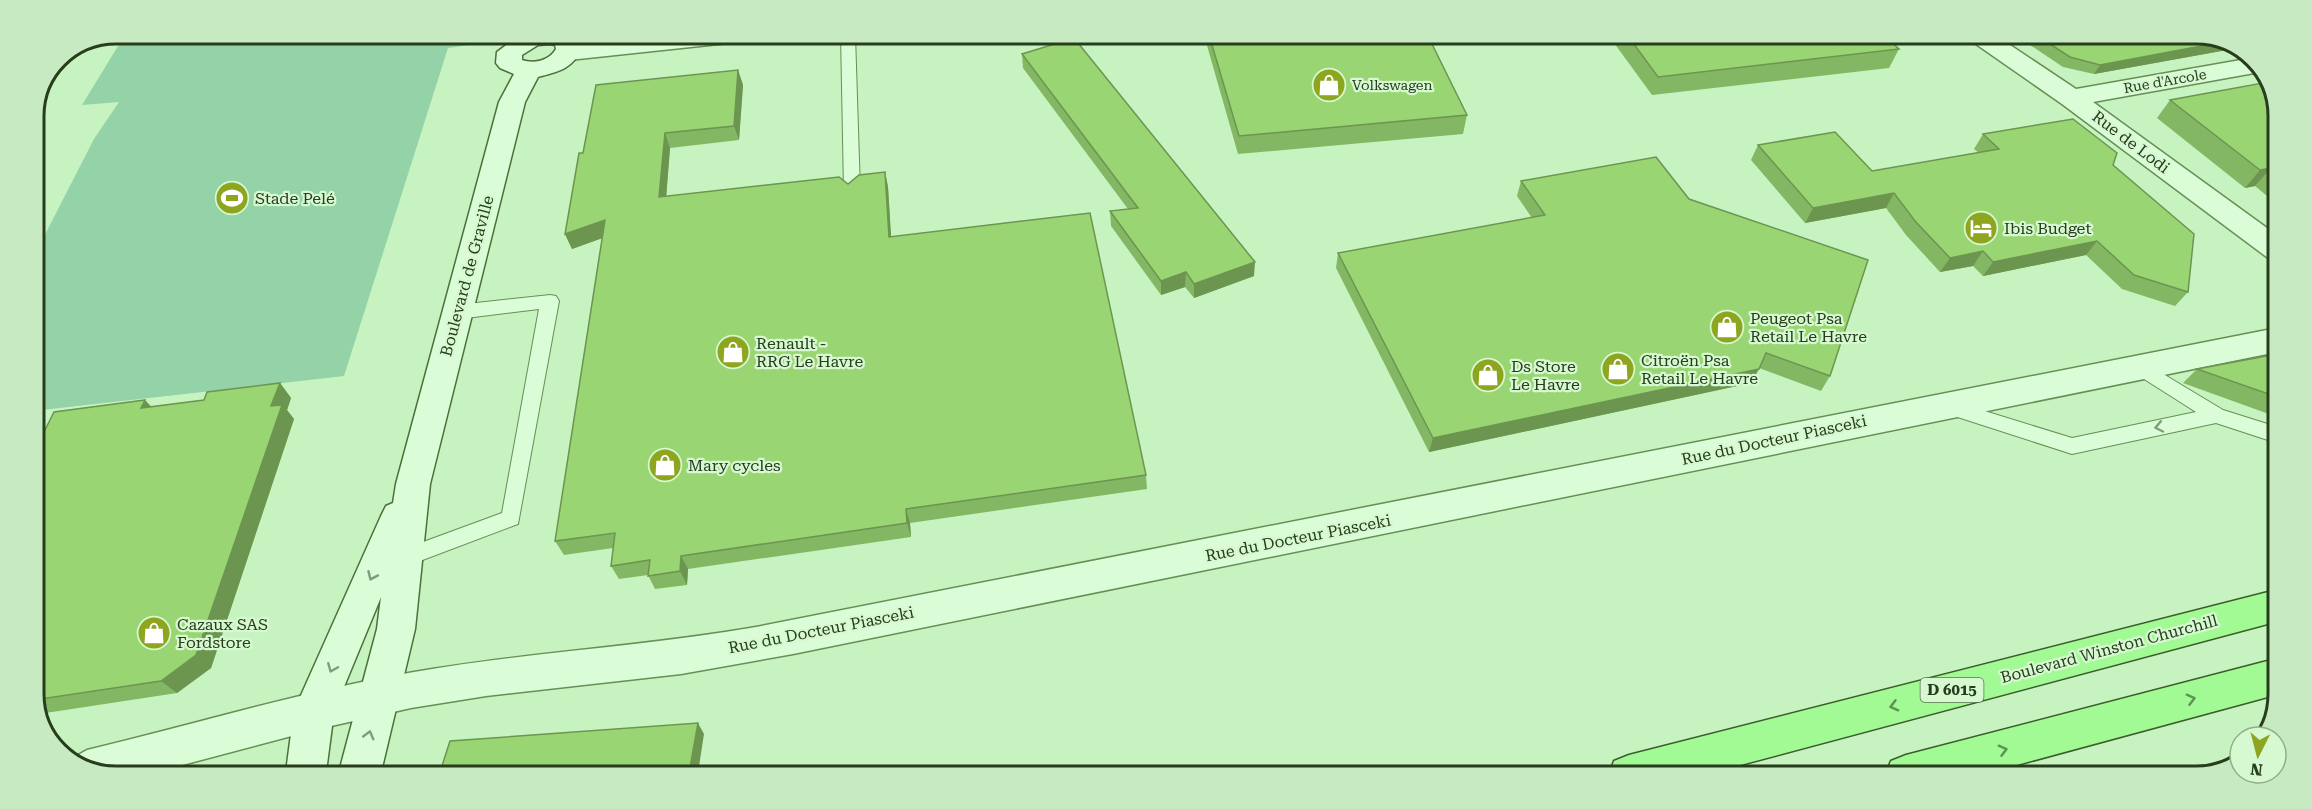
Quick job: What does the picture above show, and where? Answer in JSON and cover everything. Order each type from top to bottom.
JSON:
[{"type":"main road","name":"Boulevard Winston Churchill","points":[[1663,766],[2268,608]]},
{"type":"main road","points":[[1940,766],[2268,679]]},
{"type":"street","points":[[518,44],[508,57],[513,67],[529,70],[558,63],[568,52],[648,44]]},
{"type":"street","points":[[566,44],[568,52]]},
{"type":"street","name":"Rue de Lodi","points":[[1992,44],[2071,98],[2268,244]]},
{"type":"street","name":"Rue d'Arcole","points":[[2071,98],[2248,66]]},
{"type":"street","name":"Boulevard de Graville","points":[[362,766],[396,629],[413,484],[512,102],[529,70]]},
{"type":"street","name":"Rue du Docteur Piasceki","points":[[109,765],[186,747],[315,711],[459,682],[682,657],[1262,546],[1944,405],[2268,342]]},
{"type":"street","name":"Boulevard de Graville","points":[[307,766],[315,711],[353,618],[413,484]]},
{"type":"lane","points":[[848,44],[852,191]]},
{"type":"lane","points":[[404,558],[511,518],[550,301],[458,312]]},
{"type":"lane","points":[[2140,367],[2216,415],[2268,432]]},
{"type":"lane","points":[[1944,405],[2072,446],[2216,415]]},
{"type":"green space","name":"Stade Pelé","points":[[119,44],[476,44],[448,48],[344,376],[44,410],[44,237],[94,139],[119,102],[82,105]]},
{"type":"building","points":[[1054,44],[1079,44],[1255,262],[1194,284],[1186,272],[1161,281],[1110,211],[1138,208],[1022,54]]},
{"type":"building","name":"Volkswagen","points":[[1212,44],[1432,44],[1467,115],[1239,136]]},
{"type":"building","points":[[1634,44],[1894,44],[1899,49],[1658,77]]},
{"type":"building","points":[[2050,44],[2209,45],[2100,65],[2070,57]]},
{"type":"building","points":[[738,70],[734,126],[665,133],[659,197],[839,177],[848,184],[859,175],[885,172],[889,237],[1090,213],[1146,475],[906,509],[907,523],[681,556],[680,571],[648,576],[650,560],[611,566],[615,533],[555,541],[605,220],[565,234],[579,153],[583,153],[596,85]]},
{"type":"building","points":[[2261,83],[2265,92],[2268,111],[2268,169],[2260,170],[2170,100]]},
{"type":"building","points":[[2073,119],[2117,153],[2113,165],[2194,234],[2188,292],[2134,275],[2097,241],[1993,262],[1983,251],[1950,258],[1915,221],[1894,193],[1813,208],[1758,145],[1835,132],[1872,171],[1999,149],[1983,134]]},
{"type":"building","points":[[1656,157],[1689,199],[1868,260],[1830,376],[1766,353],[1759,369],[1433,438],[1338,253],[1545,215],[1521,181]]},
{"type":"building","points":[[2268,356],[2268,394],[2197,369]]},
{"type":"building","points":[[280,383],[271,406],[282,405],[196,655],[161,681],[44,698],[44,432],[54,412],[145,400],[141,408],[204,400],[207,392]]},
{"type":"building","points":[[698,723],[690,766],[442,766],[450,741]]},
{"type":"place","name":"Volkswagen","points":[[1329,85]]},
{"type":"place","name":"Stade Pelé","points":[[232,198]]},
{"type":"place","name":"Ibis Budget","points":[[1981,228]]},
{"type":"place","name":"Peugeot Psa Retail Le Havre","points":[[1727,327]]},
{"type":"place","name":"Renault - RRG Le Havre","points":[[733,352]]},
{"type":"place","name":"Citroën Psa Retail Le Havre","points":[[1618,369]]},
{"type":"place","name":"Ds Store Le Havre","points":[[1488,375]]},
{"type":"place","name":"Mary cycles","points":[[665,465]]},
{"type":"place","name":"Cazaux SAS Fordstore","points":[[154,633]]}]
